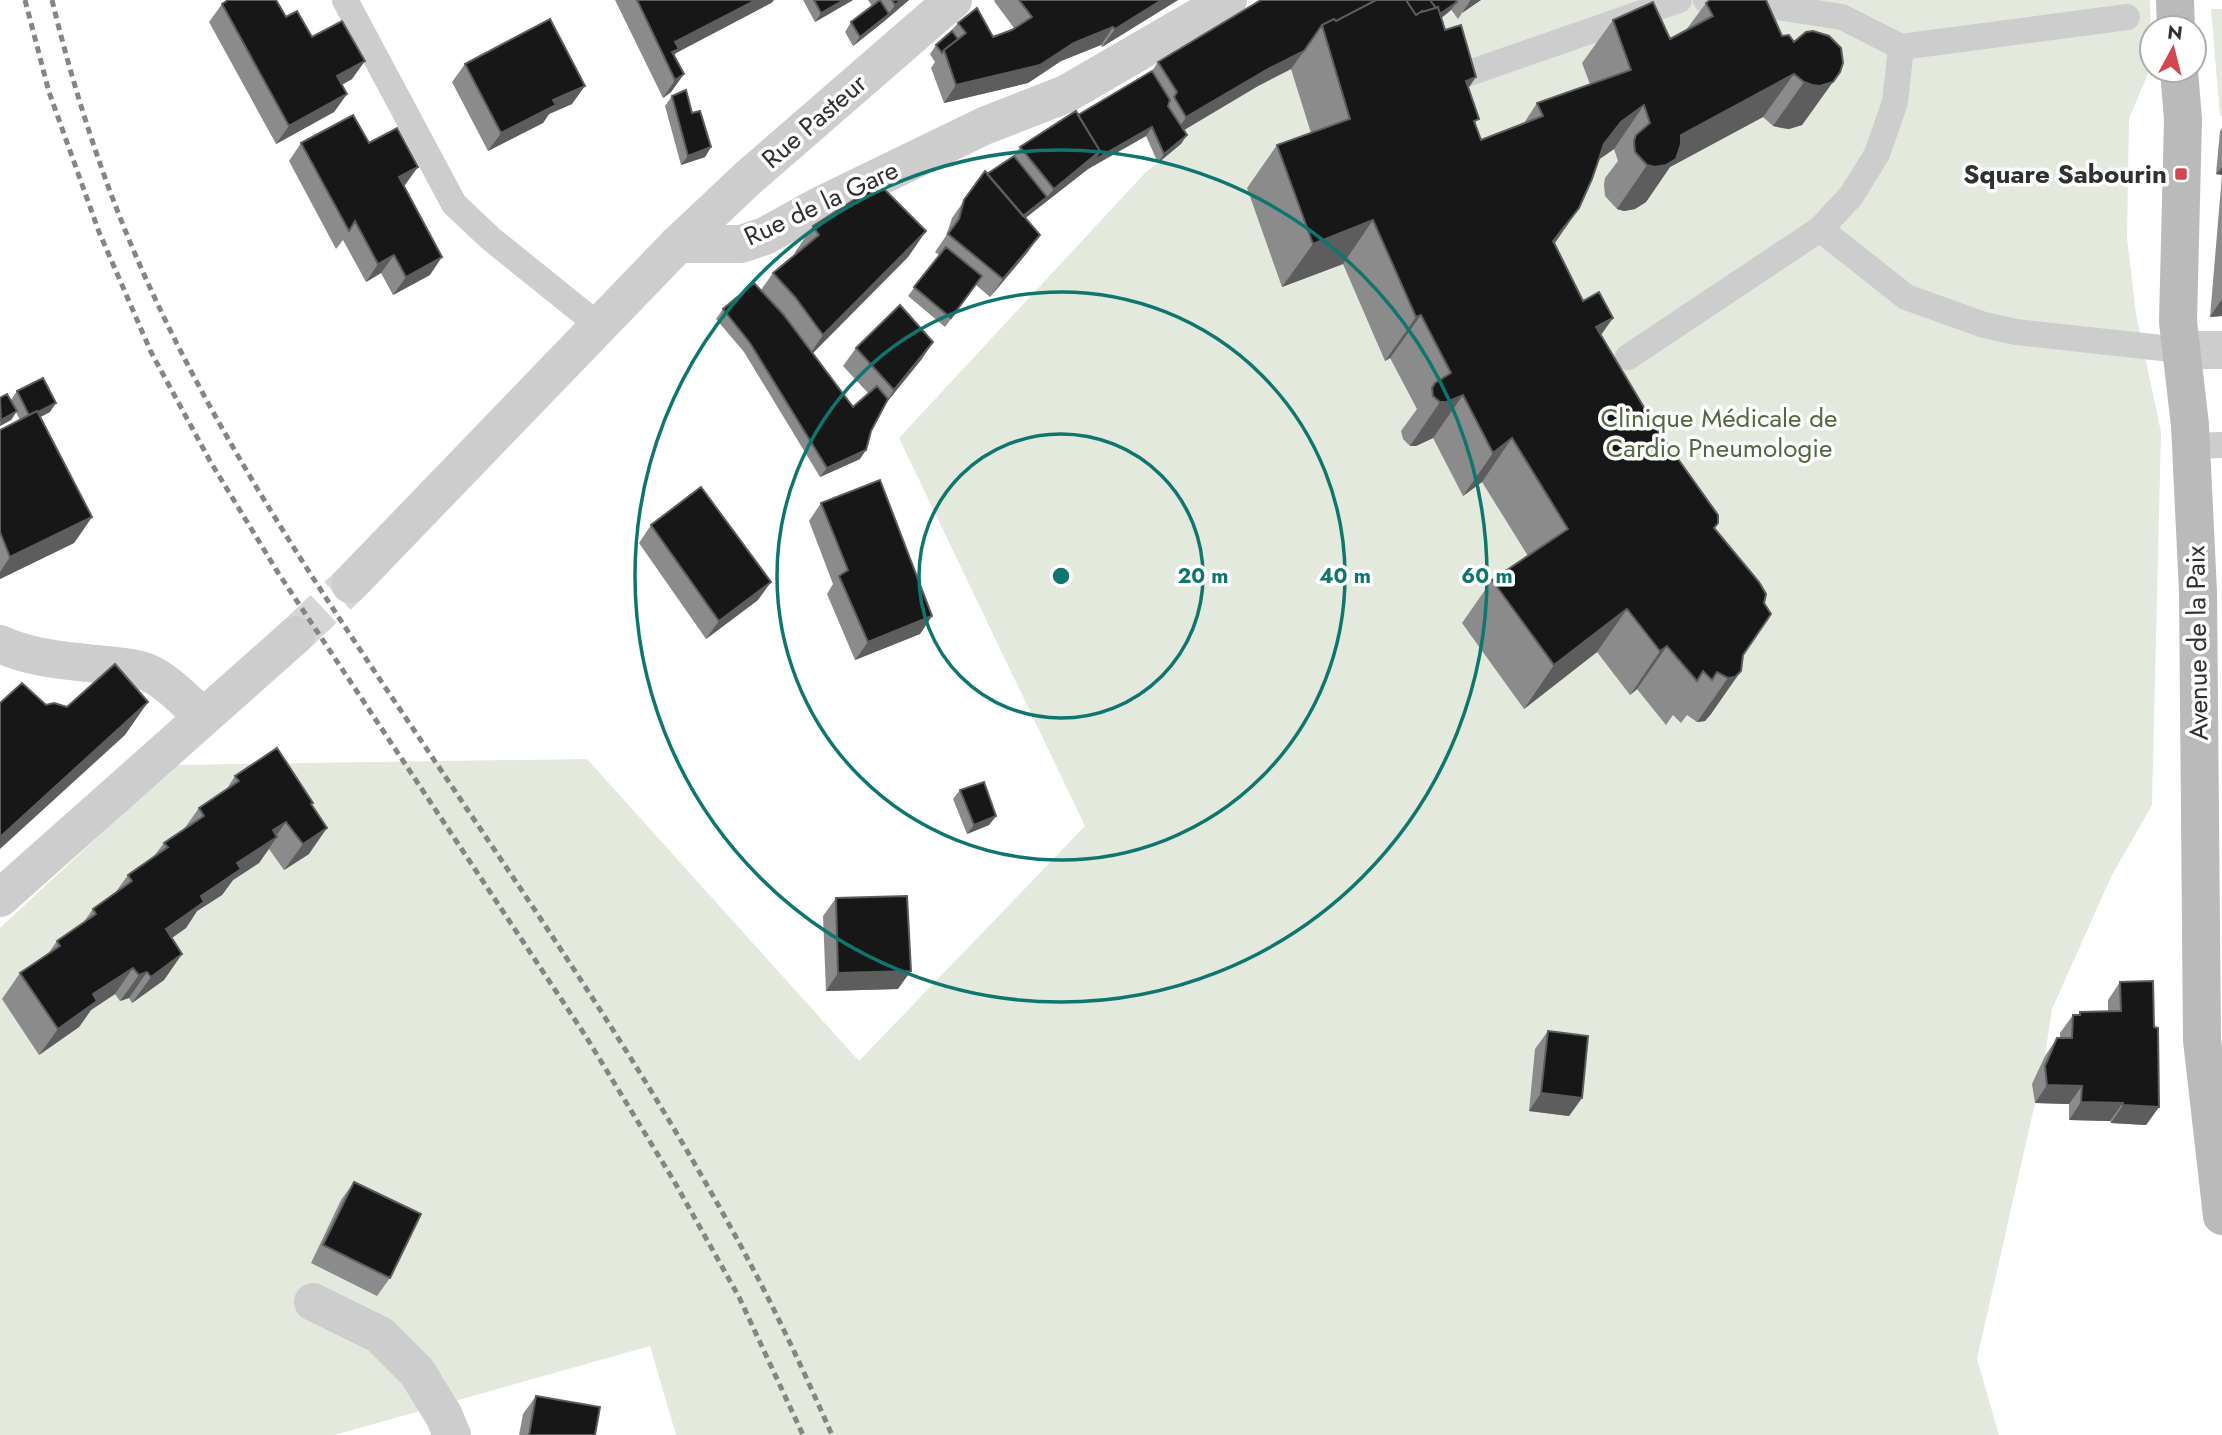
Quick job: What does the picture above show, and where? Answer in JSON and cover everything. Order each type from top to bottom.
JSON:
[{"type":"main road","name":"Avenue de la Paix","points":[[2180,84],[2183,120],[2178,322],[2180,350],[2206,446],[2198,592],[2210,642],[2212,979],[2202,1040],[2222,1216]]},
{"type":"street","name":"Rue Pasteur","points":[[678,244],[748,178],[953,0]]},
{"type":"street","name":"Rue de la Gare","points":[[678,244],[741,244],[765,236],[818,206],[984,126],[1066,94],[1228,0]]},
{"type":"street","points":[[350,584],[678,244]]},
{"type":"street","points":[[2180,350],[2222,350]]},
{"type":"street","points":[[0,898],[296,635]]},
{"type":"street","points":[[0,644],[36,656],[146,672],[158,678],[203,717]]},
{"type":"street","points":[[313,1302],[380,1335],[417,1372],[444,1416],[452,1435]]},
{"type":"lane","points":[[345,0],[454,204],[598,326]]},
{"type":"lane","points":[[1458,77],[1679,0]]},
{"type":"lane","points":[[1706,0],[1751,3],[1842,17],[1901,47],[2127,17]]},
{"type":"lane","points":[[1628,357],[1820,229],[1851,195],[1877,154],[1895,102],[1901,47]]},
{"type":"lane","points":[[1820,229],[1906,297],[1984,325],[2016,332],[2180,350]]},
{"type":"lane","points":[[2211,870],[2222,839]]},
{"type":"lane","points":[[2212,979],[2222,948]]},
{"type":"green space","name":"Clinique Médicale de Cardio Pneumologie","points":[[1482,0],[2150,0],[2150,14],[2138,14],[2138,84],[2144,84],[2129,119],[2127,238],[2136,314],[2161,432],[2152,805],[2111,877],[2052,1009],[2045,1056],[2034,1095],[2035,1103],[1977,1359],[1999,1435],[676,1435],[650,1346],[335,1435],[0,1435],[0,928],[175,765],[587,759],[859,1061],[1085,826],[899,438],[1145,173],[1181,145],[1175,135],[1304,62],[1386,58],[1450,11],[1458,19],[1460,14]]},
{"type":"green space","points":[[2211,9],[2222,9],[2222,116],[2220,116]]},
{"type":"building","points":[[228,0],[276,0],[286,17],[297,11],[312,37],[342,21],[365,61],[337,76],[347,94],[289,126],[222,4]]},
{"type":"building","points":[[637,0],[756,0],[675,42],[679,49],[672,52],[684,74],[675,80]]},
{"type":"building","points":[[814,0],[844,0],[821,13]]},
{"type":"building","points":[[880,0],[889,14],[860,37],[851,22]]},
{"type":"building","points":[[1019,0],[1162,0],[1115,29],[1113,27],[1074,43],[1040,65],[956,85],[944,50],[966,33],[958,23],[977,8],[993,37],[1012,30],[1032,17]]},
{"type":"building","points":[[1261,0],[1376,0],[1336,21],[1334,19],[1322,25],[1304,51],[1186,117],[1174,97],[1177,92],[1158,62]]},
{"type":"building","points":[[1376,0],[1406,0],[1416,15],[1438,7],[1445,30],[1461,25],[1476,77],[1466,81],[1479,119],[1474,121],[1481,140],[1543,116],[1537,103],[1631,70],[1613,20],[1653,2],[1670,39],[1713,16],[1706,3],[1710,0],[1766,0],[1782,36],[1789,35],[1794,42],[1806,32],[1813,31],[1829,36],[1841,48],[1843,63],[1833,82],[1820,86],[1812,85],[1794,74],[1681,135],[1676,159],[1666,165],[1647,165],[1635,152],[1636,135],[1650,123],[1644,105],[1621,122],[1604,144],[1579,208],[1553,241],[1583,301],[1599,292],[1613,318],[1596,327],[1658,431],[1718,515],[1718,523],[1714,528],[1766,594],[1764,603],[1771,614],[1743,655],[1741,671],[1735,677],[1728,678],[1717,672],[1712,680],[1703,671],[1697,681],[1667,646],[1660,651],[1627,609],[1554,665],[1492,580],[1568,529],[1512,438],[1493,453],[1463,395],[1447,402],[1440,402],[1433,396],[1432,388],[1435,383],[1451,373],[1421,315],[1416,317],[1373,220],[1313,244],[1277,145],[1350,119],[1322,25],[1334,19],[1336,21]]},
{"type":"building","points":[[1406,0],[1430,0],[1436,8],[1416,15]]},
{"type":"building","points":[[1430,0],[1457,2],[1440,14],[1438,7]]},
{"type":"building","points":[[550,19],[585,86],[553,100],[556,105],[501,133],[465,64]]},
{"type":"building","points":[[952,31],[958,39],[942,53],[936,45]]},
{"type":"building","points":[[1152,71],[1170,100],[1168,106],[1187,135],[1164,154],[1152,127],[1094,160],[1100,151],[1078,115]]},
{"type":"building","points":[[686,90],[692,113],[700,111],[711,147],[688,156],[672,96]]},
{"type":"building","points":[[1076,111],[1100,151],[1054,189],[1020,147]]},
{"type":"building","points":[[353,115],[369,143],[397,128],[418,167],[399,177],[442,257],[406,277],[394,255],[378,264],[355,221],[349,231],[301,143]]},
{"type":"building","points":[[1014,156],[1047,197],[1023,216],[987,174]]},
{"type":"building","points":[[985,171],[1040,235],[1003,279],[948,234],[959,219],[964,200]]},
{"type":"building","points":[[879,184],[926,231],[823,335],[773,273],[819,235],[813,226]]},
{"type":"building","points":[[946,247],[982,276],[951,318],[914,287]]},
{"type":"building","points":[[754,283],[783,314],[853,407],[877,386],[888,399],[871,431],[866,450],[827,468],[750,343],[723,309]]},
{"type":"building","points":[[900,305],[933,342],[894,390],[856,348]]},
{"type":"building","points":[[43,378],[56,403],[29,415],[17,391]]},
{"type":"building","points":[[7,394],[17,411],[1,420],[0,398]]},
{"type":"building","points":[[37,411],[92,517],[10,557],[0,532],[0,430]]},
{"type":"building","points":[[880,480],[932,616],[868,642],[839,576],[848,570],[821,503]]},
{"type":"building","points":[[701,487],[771,582],[719,621],[651,525]]},
{"type":"building","points":[[115,664],[148,702],[0,837],[0,703],[22,683],[46,705],[54,703],[67,707]]},
{"type":"building","points":[[277,748],[327,828],[303,844],[286,822],[273,830],[277,837],[237,863],[241,869],[201,896],[204,902],[166,929],[182,954],[151,977],[147,972],[139,975],[133,968],[93,994],[97,1001],[58,1029],[20,973],[60,946],[57,941],[96,914],[93,909],[132,881],[128,875],[168,847],[164,843],[204,816],[199,808],[239,781],[235,776]]},
{"type":"building","points":[[984,782],[996,816],[974,825],[960,790]]},
{"type":"building","points":[[907,896],[911,971],[838,973],[836,898]]},
{"type":"building","points":[[2153,981],[2154,1027],[2158,1028],[2159,1107],[2081,1102],[2082,1086],[2047,1085],[2045,1066],[2057,1038],[2072,1038],[2073,1015],[2080,1015],[2080,1012],[2121,1011],[2120,982]]},
{"type":"building","points":[[1548,1031],[1588,1036],[1582,1098],[1541,1093]]},
{"type":"building","points":[[354,1182],[421,1214],[390,1278],[323,1245]]},
{"type":"building","points":[[536,1396],[600,1407],[595,1435],[529,1435]]},
{"type":"tunnel","points":[[296,635],[350,584]]},
{"type":"railway","points":[[25,0],[49,92],[99,232],[151,352],[210,461],[277,571],[585,1035],[674,1181],[739,1297],[803,1435]]},
{"type":"railway","points":[[52,0],[81,107],[105,178],[147,281],[180,351],[217,419],[296,551],[545,925],[658,1103],[762,1286],[832,1435]]},
{"type":"place","name":"Square Sabourin","points":[[2181,174]]}]
